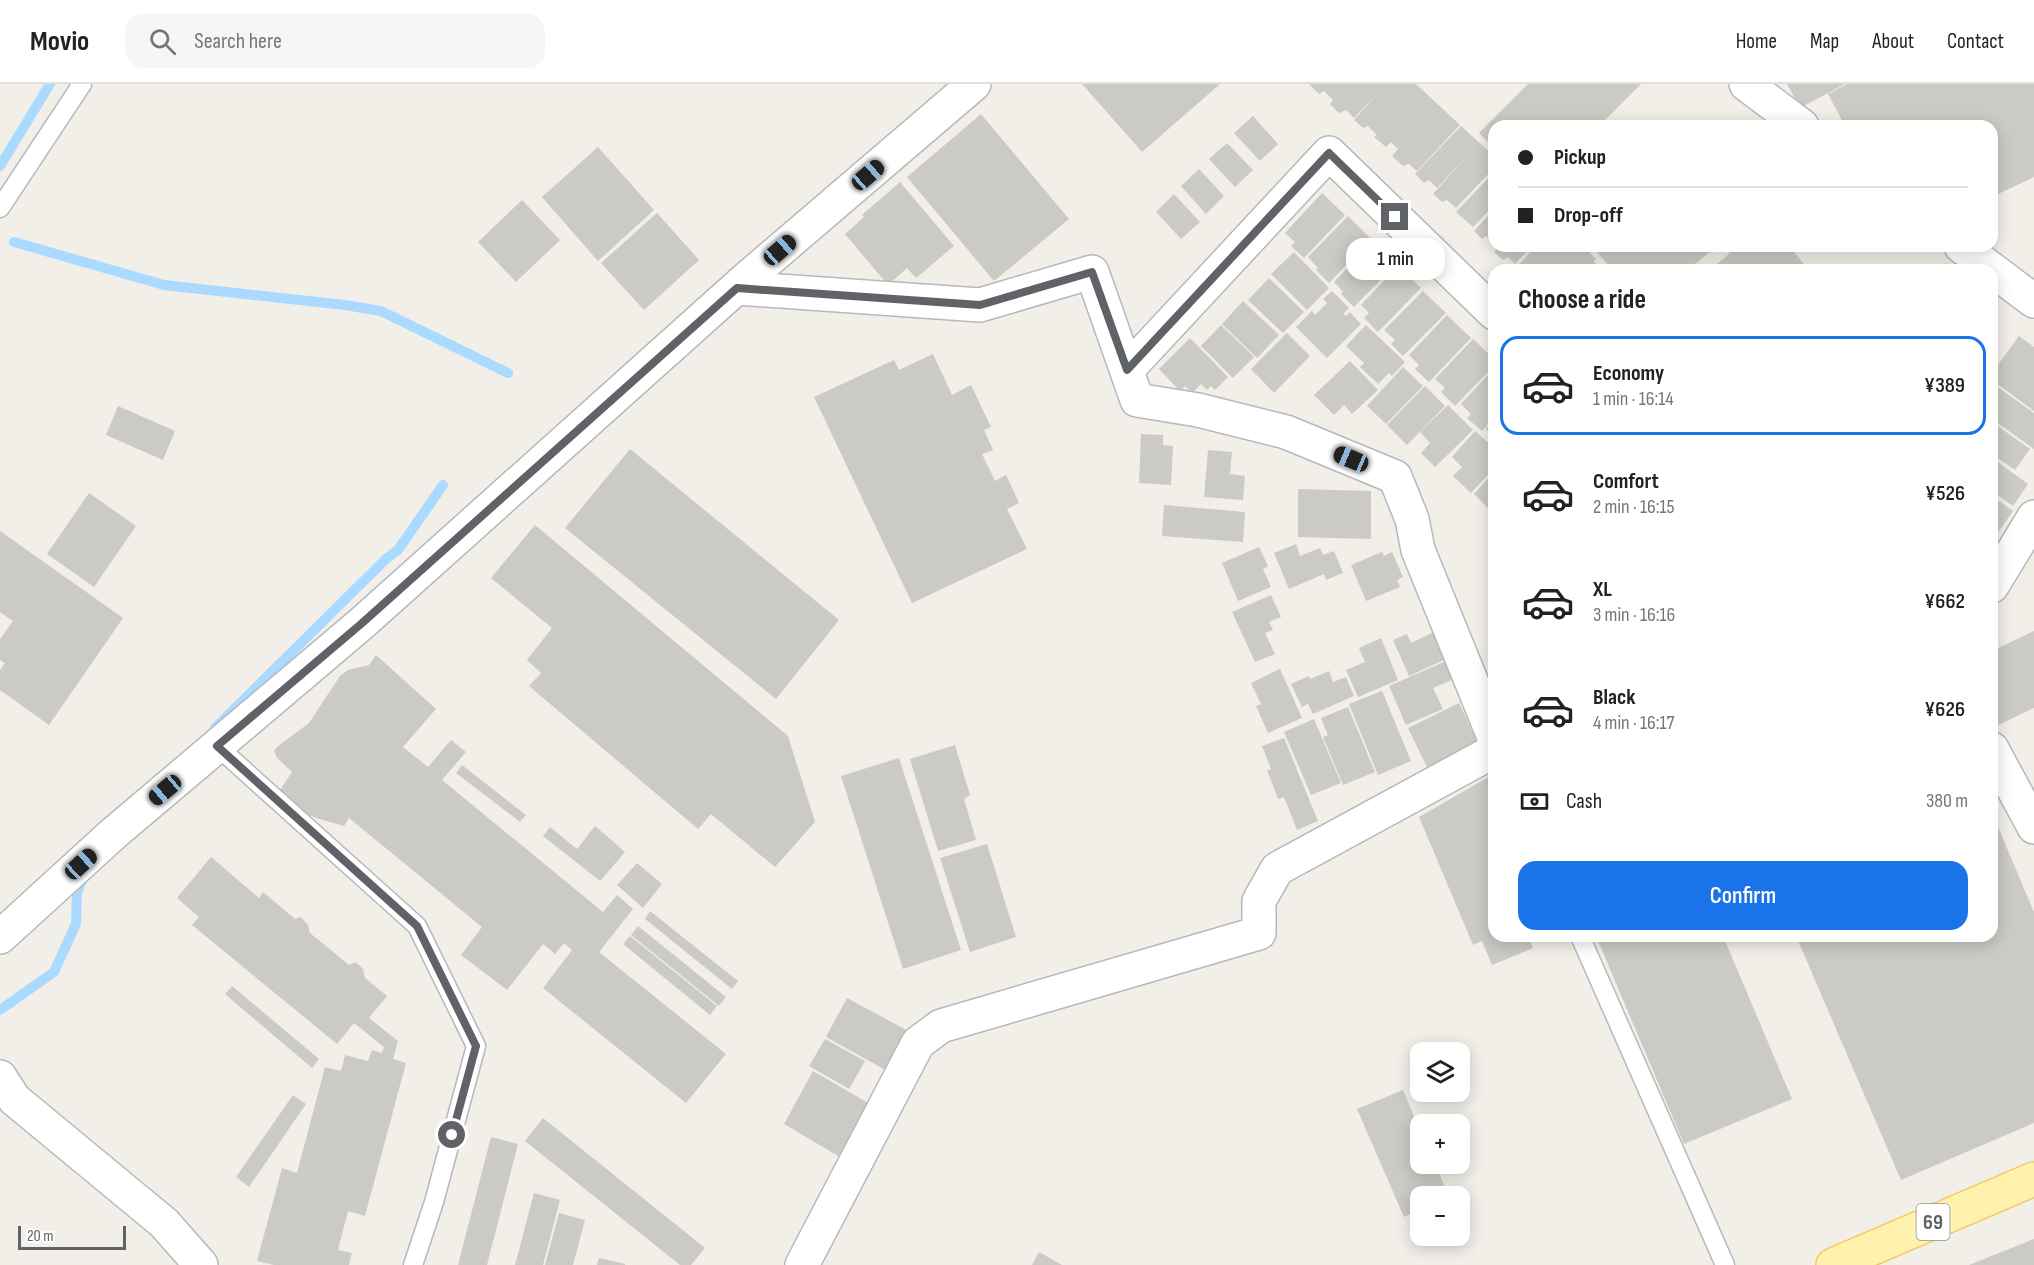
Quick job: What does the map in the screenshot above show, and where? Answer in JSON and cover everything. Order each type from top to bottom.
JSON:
[{"type":"main road","name":"69","points":[[1833,1265],[2034,1179]]},
{"type":"street","points":[[0,937],[113,834],[361,624],[737,288],[974,84]]},
{"type":"street","points":[[1746,84],[1794,120]]},
{"type":"street","points":[[1127,370],[1329,153],[1488,307]]},
{"type":"street","points":[[737,288],[980,305],[1092,272],[1137,400],[1198,410],[1286,432],[1395,477],[1412,519],[1418,550],[1488,722]]},
{"type":"street","points":[[1998,278],[2034,301]]},
{"type":"street","points":[[1998,576],[2034,517]]},
{"type":"street","points":[[802,1265],[918,1043],[941,1026],[1259,933],[1259,901],[1277,869],[1488,754]]},
{"type":"street","points":[[1998,760],[2034,827]]},
{"type":"street","points":[[0,1077],[14,1099],[164,1223],[201,1265]]},
{"type":"lane","points":[[0,208],[82,84]]},
{"type":"lane","points":[[217,746],[417,926],[476,1046],[434,1202],[413,1265]]},
{"type":"lane","points":[[1583,942],[1725,1265]]},
{"type":"building","points":[[1082,84],[1220,84],[1142,152]]},
{"type":"building","points":[[1309,84],[1416,84],[1460,125],[1417,171],[1409,164],[1403,166],[1392,156],[1398,149],[1391,142],[1386,147],[1374,137],[1377,135],[1368,126],[1363,128],[1354,120],[1377,94],[1354,118],[1346,110],[1339,113],[1330,104],[1333,100],[1324,91],[1319,94]]},
{"type":"building","points":[[1528,84],[1641,84],[1605,120],[1492,120]]},
{"type":"building","points":[[1787,84],[1845,84],[1800,108]]},
{"type":"building","points":[[1847,84],[2034,84],[2034,177],[1998,194],[1998,120],[1842,120],[1828,94]]},
{"type":"building","points":[[981,114],[1069,219],[994,281],[907,177]]},
{"type":"building","points":[[1253,116],[1278,144],[1260,161],[1234,133]]},
{"type":"building","points":[[1488,124],[1488,142],[1479,133]]},
{"type":"building","points":[[1461,126],[1488,151],[1488,174],[1456,208],[1447,200],[1442,202],[1433,194],[1468,155],[1437,188],[1429,180],[1424,183],[1415,174]]},
{"type":"building","points":[[1227,143],[1253,170],[1235,187],[1209,159]]},
{"type":"building","points":[[598,147],[654,210],[598,261],[542,197]]},
{"type":"building","points":[[1199,169],[1224,196],[1206,214],[1181,186]]},
{"type":"building","points":[[1488,178],[1488,211],[1473,227],[1456,212]]},
{"type":"building","points":[[900,182],[954,246],[916,278],[907,268],[888,285],[845,234],[864,217],[862,215]]},
{"type":"building","points":[[1322,193],[1345,215],[1304,258],[1291,246],[1295,242],[1285,233]]},
{"type":"building","points":[[1174,194],[1200,222],[1181,239],[1156,212]]},
{"type":"building","points":[[522,200],[560,240],[516,282],[478,242]]},
{"type":"building","points":[[657,213],[699,260],[644,310],[601,263]]},
{"type":"building","points":[[1348,216],[1371,239],[1329,283],[1316,270],[1318,268],[1308,257]]},
{"type":"building","points":[[1488,216],[1488,238],[1486,236],[1482,239],[1474,231]]},
{"type":"building","points":[[1373,242],[1395,265],[1354,307],[1341,294],[1343,292],[1334,282]]},
{"type":"building","points":[[1294,252],[1329,288],[1307,310],[1271,274]]},
{"type":"building","points":[[1494,252],[1526,252],[1515,264],[1508,257],[1503,260]]},
{"type":"building","points":[[1530,252],[1589,252],[1596,259],[1594,262],[1596,264],[1520,264]]},
{"type":"building","points":[[1597,252],[1710,252],[1695,264],[1607,264]]},
{"type":"building","points":[[1731,252],[1794,252],[1804,264],[1717,264]]},
{"type":"building","points":[[1398,266],[1421,288],[1378,332],[1364,318],[1369,313],[1361,305]]},
{"type":"building","points":[[1269,278],[1304,312],[1283,333],[1248,300]]},
{"type":"building","points":[[1332,291],[1349,308],[1343,314],[1346,316],[1350,312],[1361,324],[1327,358],[1296,327],[1312,311],[1315,315],[1327,303],[1323,299]]},
{"type":"building","points":[[1423,291],[1446,313],[1403,356],[1391,344],[1395,340],[1384,330]]},
{"type":"building","points":[[1243,301],[1279,335],[1257,358],[1222,324]]},
{"type":"building","points":[[1447,315],[1471,338],[1429,382],[1415,369],[1419,365],[1409,355]]},
{"type":"building","points":[[1221,325],[1254,357],[1233,378],[1201,346]]},
{"type":"building","points":[[1366,325],[1405,362],[1392,376],[1389,373],[1378,384],[1360,367],[1364,363],[1346,346]]},
{"type":"building","points":[[1287,333],[1310,356],[1274,393],[1251,369]]},
{"type":"building","points":[[2019,336],[2034,347],[2034,411],[1998,384],[1998,365]]},
{"type":"building","points":[[1190,338],[1228,377],[1215,390],[1211,386],[1207,390],[1201,384],[1192,393],[1185,386],[1180,391],[1159,369]]},
{"type":"building","points":[[1473,339],[1488,353],[1488,372],[1455,406],[1441,392],[1445,388],[1435,379]]},
{"type":"building","points":[[933,354],[952,395],[971,385],[991,427],[984,430],[993,450],[982,454],[995,481],[1006,475],[1019,503],[1007,509],[1027,549],[912,603],[814,397],[894,360],[899,370]]},
{"type":"building","points":[[1350,361],[1378,390],[1352,414],[1344,405],[1334,415],[1314,395]]},
{"type":"building","points":[[1403,367],[1423,386],[1386,424],[1367,406]]},
{"type":"building","points":[[1488,375],[1488,424],[1482,431],[1467,418],[1471,414],[1461,404]]},
{"type":"building","points":[[1425,386],[1445,406],[1407,445],[1387,425]]},
{"type":"building","points":[[1998,387],[2034,413],[2034,449],[1998,423]]},
{"type":"building","points":[[1448,405],[1473,430],[1435,467],[1421,453],[1430,443],[1420,432]]},
{"type":"building","points":[[118,406],[175,431],[163,460],[106,435]]},
{"type":"building","points":[[1998,426],[2030,449],[2015,470],[1998,458]]},
{"type":"building","points":[[1475,431],[1488,443],[1488,475],[1471,493],[1453,476],[1462,467],[1452,457]]},
{"type":"building","points":[[1141,434],[1163,435],[1163,445],[1173,446],[1171,485],[1139,483]]},
{"type":"building","points":[[630,449],[839,620],[776,699],[565,528]]},
{"type":"building","points":[[1208,450],[1232,452],[1230,474],[1245,476],[1243,500],[1204,497]]},
{"type":"building","points":[[1998,462],[2028,484],[2013,506],[1998,495]]},
{"type":"building","points":[[1488,479],[1488,508],[1474,494]]},
{"type":"building","points":[[1298,489],[1371,491],[1371,539],[1298,537]]},
{"type":"building","points":[[89,493],[136,526],[94,587],[47,554]]},
{"type":"building","points":[[1998,500],[2013,511],[1998,533]]},
{"type":"building","points":[[1164,505],[1245,512],[1243,542],[1162,536]]},
{"type":"building","points":[[535,525],[788,736],[815,822],[775,867],[711,814],[698,829],[529,686],[541,673],[527,660],[552,628],[491,578]]},
{"type":"building","points":[[0,531],[123,618],[49,725],[0,690],[0,670],[5,663],[0,660],[0,639],[13,621],[0,612]]},
{"type":"building","points":[[1296,544],[1300,556],[1320,548],[1323,555],[1334,551],[1343,573],[1326,580],[1324,574],[1289,589],[1274,553]]},
{"type":"building","points":[[1259,547],[1268,566],[1263,569],[1271,587],[1238,601],[1222,563]]},
{"type":"building","points":[[1382,552],[1384,556],[1392,552],[1403,577],[1397,580],[1400,587],[1366,601],[1351,565]]},
{"type":"building","points":[[1271,595],[1281,617],[1269,622],[1273,630],[1265,633],[1275,654],[1255,662],[1232,612]]},
{"type":"building","points":[[2034,631],[2034,708],[1998,725],[1998,648]]},
{"type":"building","points":[[1434,632],[1446,659],[1409,676],[1393,640],[1407,634],[1411,643]]},
{"type":"building","points":[[1381,638],[1398,680],[1358,697],[1346,670],[1365,662],[1359,648]]},
{"type":"building","points":[[376,655],[436,709],[403,747],[428,767],[451,740],[466,752],[442,780],[603,912],[617,895],[633,909],[599,952],[726,1054],[686,1103],[543,988],[572,950],[564,943],[555,954],[543,944],[507,990],[461,955],[482,927],[349,818],[344,826],[316,818],[299,810],[278,793],[292,772],[277,758],[274,751],[309,723],[340,676],[348,670],[369,665]]},
{"type":"building","points":[[1446,661],[1454,679],[1433,688],[1443,709],[1406,725],[1389,686]]},
{"type":"building","points":[[1280,669],[1302,718],[1268,733],[1256,706],[1261,704],[1251,683]]},
{"type":"building","points":[[1329,671],[1333,682],[1346,677],[1354,696],[1313,714],[1308,704],[1302,707],[1291,684]]},
{"type":"building","points":[[1382,691],[1411,761],[1378,775],[1349,704]]},
{"type":"building","points":[[1459,703],[1478,743],[1427,767],[1408,728]]},
{"type":"building","points":[[1348,707],[1375,772],[1343,785],[1323,737],[1328,735],[1321,718]]},
{"type":"building","points":[[1314,719],[1341,783],[1311,795],[1284,732]]},
{"type":"building","points":[[1284,738],[1318,821],[1297,830],[1284,797],[1278,799],[1267,770],[1271,769],[1262,746]]},
{"type":"building","points":[[955,745],[970,795],[964,799],[976,840],[938,851],[910,759]]},
{"type":"building","points":[[899,758],[961,950],[903,969],[841,776]]},
{"type":"building","points":[[462,765],[526,815],[520,822],[456,773]]},
{"type":"building","points":[[1488,777],[1488,942],[1530,942],[1533,948],[1492,965],[1482,941],[1473,945],[1419,817]]},
{"type":"building","points":[[595,826],[625,852],[600,881],[543,836],[550,827],[577,849]]},
{"type":"building","points":[[1998,827],[2034,912],[2034,1123],[1901,1180],[1799,942],[1998,942]]},
{"type":"building","points":[[987,844],[1016,937],[970,952],[940,858]]},
{"type":"building","points":[[211,857],[259,898],[263,892],[295,919],[301,917],[308,925],[310,933],[349,965],[356,962],[363,969],[365,978],[387,996],[369,1018],[398,1041],[393,1059],[406,1063],[365,1216],[348,1211],[338,1250],[352,1253],[349,1265],[274,1265],[257,1261],[282,1168],[297,1173],[325,1067],[341,1071],[345,1055],[368,1061],[372,1050],[382,1053],[384,1047],[354,1023],[337,1044],[192,925],[199,917],[177,898]]},
{"type":"building","points":[[637,863],[662,884],[643,908],[617,885]]},
{"type":"building","points":[[650,911],[738,981],[732,989],[645,919]]},
{"type":"building","points":[[638,926],[726,997],[719,1006],[631,935]]},
{"type":"building","points":[[630,936],[717,1006],[710,1015],[623,944]]},
{"type":"building","points":[[1599,942],[1726,942],[1792,1099],[1684,1144]]},
{"type":"building","points":[[232,986],[319,1059],[312,1068],[225,994]]},
{"type":"building","points":[[847,998],[910,1032],[889,1072],[826,1037]]},
{"type":"building","points":[[825,1039],[865,1061],[849,1089],[809,1066]]},
{"type":"building","points":[[813,1071],[870,1104],[840,1157],[784,1124]]},
{"type":"building","points":[[1403,1090],[1413,1114],[1410,1114],[1410,1174],[1439,1174],[1444,1186],[1410,1186],[1410,1214],[1404,1217],[1357,1109]]},
{"type":"building","points":[[293,1095],[306,1104],[249,1187],[236,1177]]},
{"type":"building","points":[[543,1118],[705,1248],[691,1265],[680,1265],[525,1141]]},
{"type":"building","points":[[491,1137],[518,1144],[487,1265],[458,1265]]},
{"type":"building","points":[[534,1193],[560,1200],[543,1265],[515,1265]]},
{"type":"building","points":[[559,1213],[585,1220],[573,1265],[545,1265]]},
{"type":"building","points":[[2034,1239],[2034,1265],[1969,1265]]},
{"type":"building","points":[[1039,1252],[1062,1265],[1032,1265]]},
{"type":"building","points":[[599,1258],[625,1264],[625,1265],[597,1265]]},
{"type":"waterway","points":[[0,166],[50,84]]},
{"type":"waterway","points":[[14,242],[164,285],[381,311],[508,373]]},
{"type":"waterway","points":[[215,728],[386,559],[398,550],[443,485]]},
{"type":"waterway","points":[[0,1010],[54,972],[76,924],[77,892],[84,876]]},
{"type":"route","points":[[452,1135],[476,1046],[417,926],[217,746],[361,624],[737,288],[980,305],[1092,272],[1127,370],[1329,153],[1395,217]]}]
